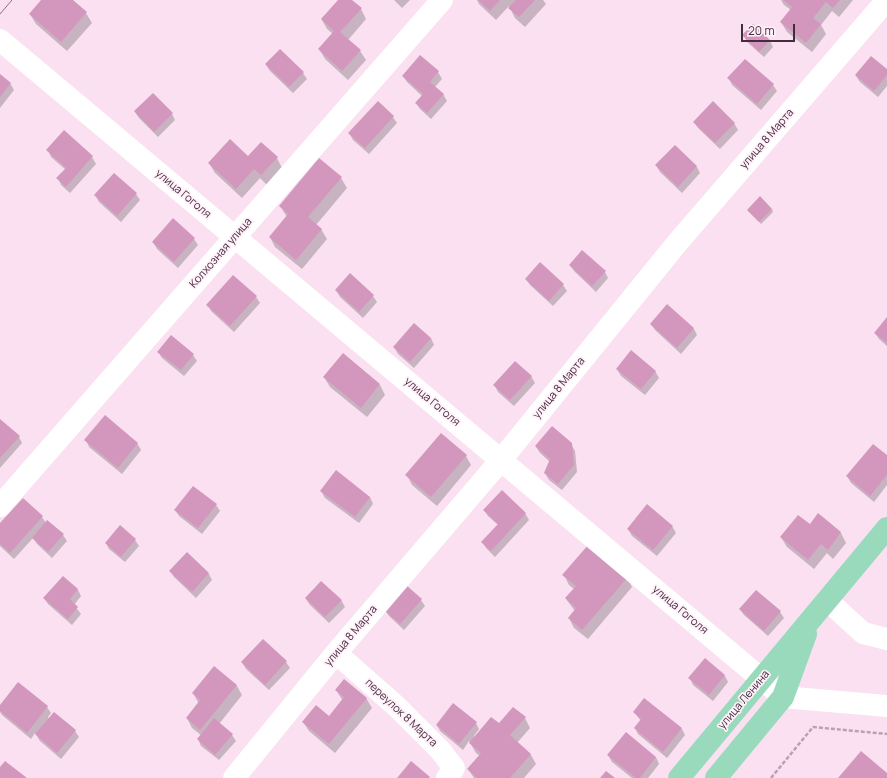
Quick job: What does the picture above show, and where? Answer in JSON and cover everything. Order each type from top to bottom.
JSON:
[{"type":"main road","name":"улица Ленина","points":[[679,778],[887,528]]},
{"type":"main road","name":"улица Ленина","points":[[716,778],[783,697],[810,621]]},
{"type":"street","name":"Колхозная улица","points":[[0,506],[442,0]]},
{"type":"street","name":"улица 8 Марта","points":[[234,778],[336,653],[501,460],[678,242],[887,0]]},
{"type":"street","name":"улица Гоголя","points":[[0,40],[783,697]]},
{"type":"street","points":[[827,600],[863,633],[887,639]]},
{"type":"street","name":"переулок 8 Марта","points":[[336,653],[396,706],[440,750],[454,768],[447,778]]},
{"type":"street","points":[[783,697],[887,706]]},
{"type":"path","points":[[771,778],[812,727],[887,734]]},
{"type":"building","points":[[41,0],[73,0],[87,12],[61,42],[29,14]]},
{"type":"building","points":[[338,0],[352,0],[362,8],[340,32],[361,50],[342,71],[318,49],[334,31],[321,19]]},
{"type":"building","points":[[478,0],[500,0],[490,11]]},
{"type":"building","points":[[516,0],[535,0],[519,17],[508,8]]},
{"type":"building","points":[[783,0],[840,0],[833,8],[826,2],[813,18],[821,24],[806,43],[780,22],[792,7]]},
{"type":"building","points":[[753,24],[770,40],[759,52],[742,35]]},
{"type":"building","points":[[280,49],[304,72],[289,87],[265,64]]},
{"type":"building","points":[[420,55],[439,71],[430,82],[444,94],[427,113],[415,103],[423,94],[402,76]]},
{"type":"building","points":[[871,56],[887,69],[887,75],[874,91],[855,75]]},
{"type":"building","points":[[745,59],[774,84],[757,104],[727,78]]},
{"type":"building","points":[[0,74],[11,83],[0,97]]},
{"type":"building","points":[[153,93],[173,113],[154,132],[134,111]]},
{"type":"building","points":[[378,101],[394,116],[365,148],[348,133]]},
{"type":"building","points":[[713,101],[735,123],[715,143],[693,122]]},
{"type":"building","points":[[64,130],[93,156],[66,187],[56,178],[66,168],[46,150]]},
{"type":"building","points":[[230,139],[248,156],[261,142],[278,157],[261,175],[254,169],[236,189],[208,163]]},
{"type":"building","points":[[675,145],[697,166],[678,187],[655,165]]},
{"type":"building","points":[[319,158],[342,177],[308,217],[322,229],[296,260],[269,237],[288,214],[279,206]]},
{"type":"building","points":[[114,173],[137,193],[117,216],[94,195]]},
{"type":"building","points":[[760,196],[772,209],[759,222],[747,210]]},
{"type":"building","points":[[173,218],[195,238],[174,262],[152,242]]},
{"type":"building","points":[[582,250],[606,271],[592,286],[569,265]]},
{"type":"building","points":[[540,262],[564,284],[549,301],[525,279]]},
{"type":"building","points":[[350,273],[374,295],[359,312],[335,290]]},
{"type":"building","points":[[233,275],[257,296],[230,326],[206,305]]},
{"type":"building","points":[[667,304],[694,328],[677,348],[650,324]]},
{"type":"building","points":[[887,317],[887,343],[874,333]]},
{"type":"building","points":[[414,323],[431,338],[410,362],[393,347]]},
{"type":"building","points":[[171,335],[194,354],[181,370],[157,352]]},
{"type":"building","points":[[631,350],[656,371],[641,389],[616,369]]},
{"type":"building","points":[[343,353],[380,384],[361,408],[323,377]]},
{"type":"building","points":[[515,361],[532,376],[510,400],[493,385]]},
{"type":"building","points":[[105,415],[138,443],[118,468],[84,440]]},
{"type":"building","points":[[0,419],[20,436],[0,458]]},
{"type":"building","points":[[552,426],[572,443],[574,465],[558,484],[544,473],[550,459],[535,446]]},
{"type":"building","points":[[441,433],[467,455],[431,497],[405,475]]},
{"type":"building","points":[[873,444],[887,455],[887,475],[870,496],[846,476]]},
{"type":"building","points":[[336,470],[370,497],[355,517],[320,491]]},
{"type":"building","points":[[193,486],[217,504],[198,528],[174,510]]},
{"type":"building","points":[[502,490],[526,513],[491,551],[481,542],[498,524],[483,510]]},
{"type":"building","points":[[23,498],[43,516],[10,553],[0,544],[0,523]]},
{"type":"building","points":[[647,504],[673,526],[653,550],[627,529]]},
{"type":"building","points":[[818,513],[841,532],[828,550],[821,544],[808,560],[780,537],[798,515],[810,524]]},
{"type":"building","points":[[47,520],[64,534],[48,552],[32,538]]},
{"type":"building","points":[[120,525],[136,539],[121,557],[105,543]]},
{"type":"building","points":[[589,544],[628,577],[582,630],[568,618],[576,608],[565,598],[576,586],[562,575]]},
{"type":"building","points":[[187,552],[209,573],[192,592],[169,571]]},
{"type":"building","points":[[63,576],[78,589],[70,599],[78,607],[68,619],[43,598]]},
{"type":"building","points":[[321,581],[342,600],[325,617],[305,598]]},
{"type":"building","points":[[406,585],[422,599],[400,624],[384,610]]},
{"type":"building","points":[[756,590],[781,611],[764,631],[739,609]]},
{"type":"building","points":[[263,639],[287,661],[265,685],[241,662]]},
{"type":"building","points":[[705,658],[725,675],[709,695],[688,678]]},
{"type":"building","points":[[214,666],[237,685],[200,730],[186,718],[200,700],[192,693]]},
{"type":"building","points":[[344,679],[367,698],[329,744],[302,722],[316,705],[329,716],[344,697],[335,690]]},
{"type":"building","points":[[18,682],[48,706],[27,733],[0,711],[0,705]]},
{"type":"building","points":[[644,698],[682,728],[663,752],[634,728],[641,719],[633,712]]},
{"type":"building","points":[[453,703],[477,722],[459,744],[436,725]]},
{"type":"building","points":[[513,707],[526,717],[510,735],[531,754],[510,778],[477,778],[467,769],[481,753],[469,743],[491,717],[499,723]]},
{"type":"building","points":[[54,712],[76,730],[57,753],[35,734]]},
{"type":"building","points":[[214,718],[233,734],[215,755],[197,739]]},
{"type":"building","points":[[626,732],[656,757],[640,778],[636,778],[607,755]]},
{"type":"building","points":[[861,751],[887,773],[887,778],[838,778]]},
{"type":"building","points":[[5,761],[27,778],[0,778],[0,767]]},
{"type":"building","points":[[411,761],[430,777],[397,778]]},
{"type":"building","points":[[606,771],[615,778],[600,778]]},
{"type":"tram line","points":[[0,14],[12,0]]}]
